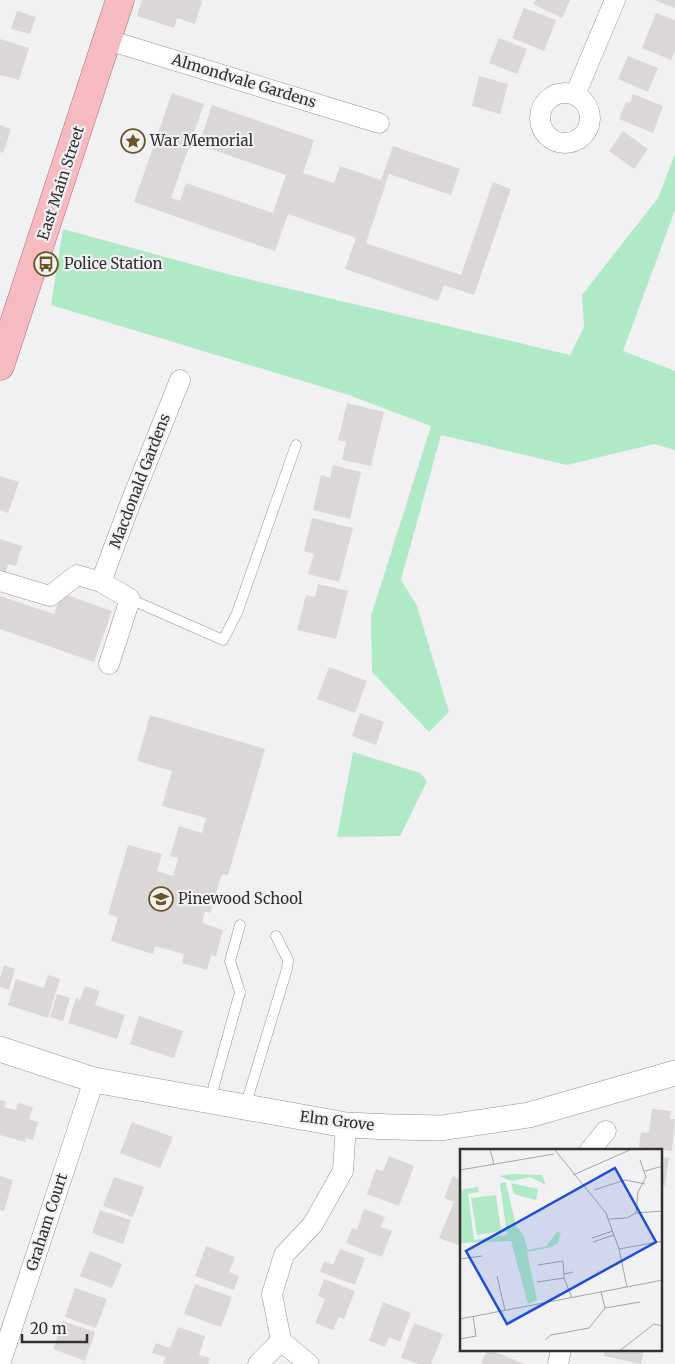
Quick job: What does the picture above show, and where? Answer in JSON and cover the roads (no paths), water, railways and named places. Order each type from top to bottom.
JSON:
[{"type":"main road","name":"East Main Street","points":[[0,366],[120,0]]},
{"type":"street","points":[[575,95],[615,0]]},
{"type":"street","name":"Almondvale Gardens","points":[[108,40],[379,123]]},
{"type":"street","name":"Macdonald Gardens","points":[[101,582],[180,380]]},
{"type":"street","points":[[0,580],[50,596],[77,575],[101,582],[130,599],[108,664]]},
{"type":"street","name":"Elm Grove","points":[[0,1049],[94,1080],[346,1125],[441,1128],[529,1115],[675,1073]]},
{"type":"street","name":"Graham Court","points":[[0,1364],[94,1080]]},
{"type":"street","points":[[309,1364],[281,1341],[272,1294],[284,1255],[313,1224],[343,1171],[346,1125]]},
{"type":"street","points":[[591,1149],[606,1130]]},
{"type":"street","points":[[258,1364],[281,1341]]},
{"type":"lane","points":[[130,599],[223,640],[237,613],[296,446]]},
{"type":"lane","points":[[210,1101],[240,992],[230,961],[240,925]]},
{"type":"lane","points":[[245,1107],[287,969],[288,960],[276,936]]},
{"type":"place","name":"War Memorial","points":[[133,141]]},
{"type":"place","name":"Police Station","points":[[46,264]]},
{"type":"place","name":"Pinewood School","points":[[161,899]]}]
